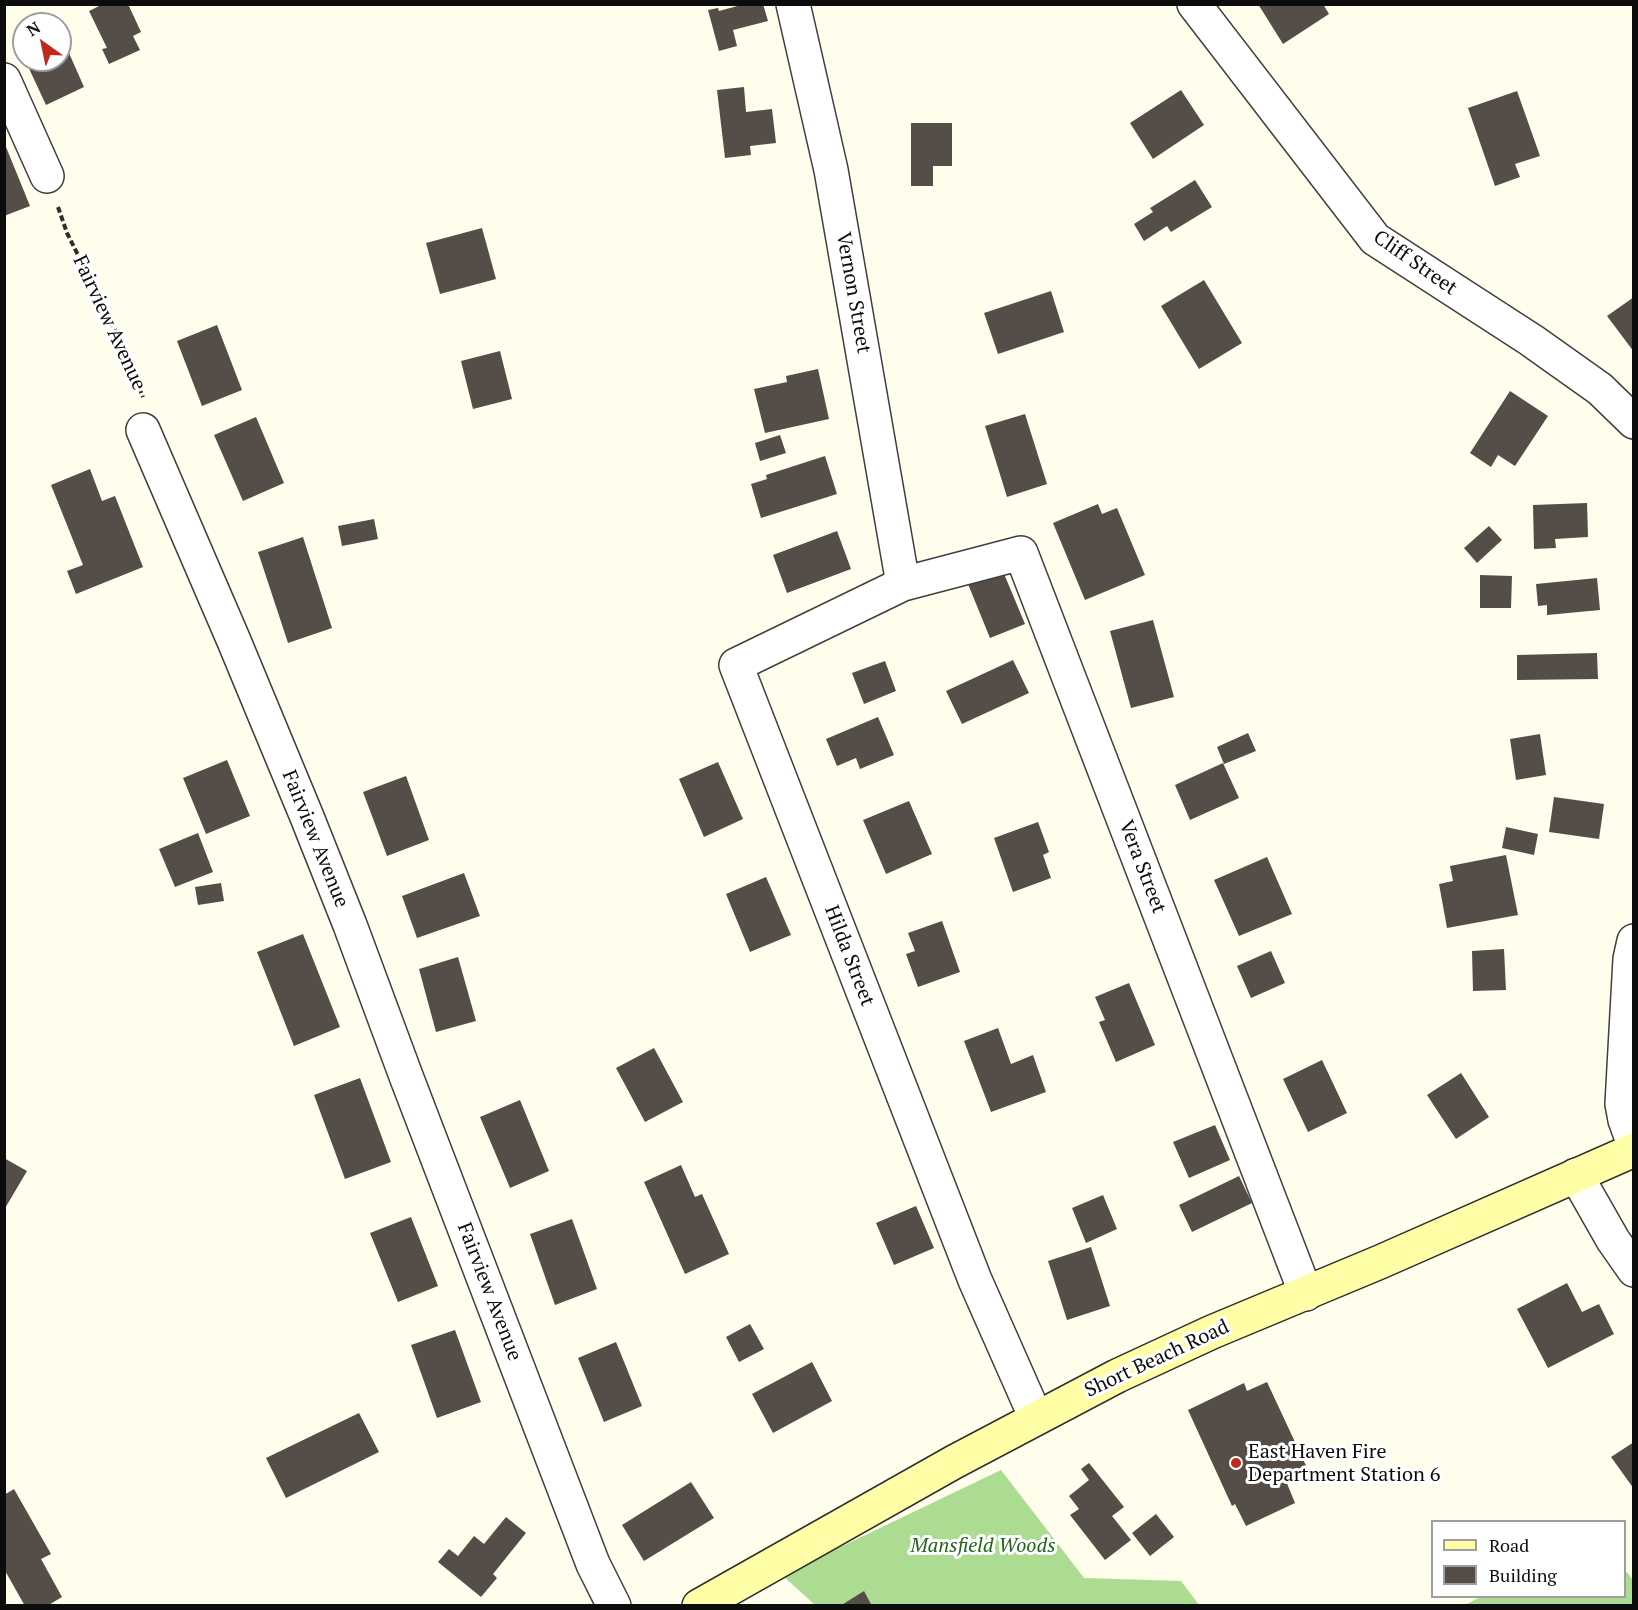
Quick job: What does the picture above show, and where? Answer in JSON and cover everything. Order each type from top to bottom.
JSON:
[{"type":"main road","name":"Short Beach Road","points":[[699,1605],[1036,1418],[1118,1376],[1191,1342],[1634,1150]]},
{"type":"street","name":"Vernon Street","points":[[794,4],[831,170],[903,584]]},
{"type":"street","name":"Cliff Street","points":[[1194,4],[1375,239],[1531,340],[1600,389],[1634,422]]},
{"type":"street","points":[[4,80],[47,176]]},
{"type":"street","name":"Fairview Avenue","points":[[143,430],[307,817],[593,1564],[614,1605]]},
{"type":"street","name":"Vera Street","points":[[903,584],[1021,553],[1306,1294]]},
{"type":"street","name":"Hilda Street","points":[[903,584],[736,665],[975,1280],[1023,1394],[1036,1418]]},
{"type":"street","points":[[1634,941],[1630,959],[1622,1104],[1634,1145]]},
{"type":"street","points":[[1576,1175],[1613,1240],[1634,1270]]},
{"type":"path","name":"Fairview Avenue","points":[[47,176],[67,233],[112,323],[144,399],[143,430]]},
{"type":"green space","name":"Mansfield Woods","points":[[1001,1470],[1084,1578],[1181,1581],[1199,1605],[815,1605],[782,1575]]},
{"type":"green space","points":[[1626,1571],[1633,1580],[1633,1605],[1465,1605],[1478,1598],[1626,1598]]},
{"type":"building","points":[[103,4],[128,4],[141,32],[133,36],[140,50],[109,64],[102,49],[107,48],[89,11]]},
{"type":"building","points":[[745,4],[763,4],[768,21],[733,30],[737,46],[719,51],[708,10],[718,8],[719,11]]},
{"type":"building","points":[[1258,4],[1323,4],[1329,14],[1283,44]]},
{"type":"building","points":[[72,60],[84,87],[46,105],[31,72],[72,72]]},
{"type":"building","points":[[744,87],[746,112],[772,109],[776,143],[750,146],[751,155],[725,158],[717,90]]},
{"type":"building","points":[[1181,90],[1204,125],[1153,159],[1130,123]]},
{"type":"building","points":[[1517,91],[1540,156],[1515,164],[1520,177],[1495,186],[1468,108]]},
{"type":"building","points":[[911,123],[952,123],[952,166],[933,166],[933,186],[911,186]]},
{"type":"building","points":[[4,142],[30,206],[4,216]]},
{"type":"building","points":[[1195,180],[1212,207],[1171,232],[1167,226],[1144,241],[1134,224],[1153,212],[1150,208]]},
{"type":"building","points":[[482,228],[496,279],[440,294],[426,243]]},
{"type":"building","points":[[1204,280],[1242,343],[1199,369],[1161,306]]},
{"type":"building","points":[[1051,291],[1064,332],[998,354],[984,313]]},
{"type":"building","points":[[1634,297],[1634,352],[1607,316]]},
{"type":"building","points":[[217,325],[242,390],[202,406],[177,341]]},
{"type":"building","points":[[500,351],[512,399],[473,409],[461,361]]},
{"type":"building","points":[[818,369],[829,419],[765,433],[754,389],[787,382],[786,376]]},
{"type":"building","points":[[1510,391],[1548,416],[1515,466],[1498,455],[1491,467],[1470,453]]},
{"type":"building","points":[[1025,414],[1047,484],[1007,497],[985,426]]},
{"type":"building","points":[[256,417],[284,483],[243,501],[214,435]]},
{"type":"building","points":[[780,435],[786,453],[760,461],[755,443]]},
{"type":"building","points":[[825,456],[837,494],[761,518],[751,484],[767,479],[766,475]]},
{"type":"building","points":[[90,469],[102,501],[115,496],[143,567],[76,594],[67,571],[83,565],[51,485]]},
{"type":"building","points":[[1587,503],[1588,537],[1555,539],[1556,548],[1534,549],[1533,505]]},
{"type":"building","points":[[1098,504],[1102,514],[1117,508],[1145,575],[1085,600],[1053,523]]},
{"type":"building","points":[[374,519],[378,539],[342,546],[338,526]]},
{"type":"building","points":[[1489,526],[1502,540],[1477,563],[1464,548]]},
{"type":"building","points":[[837,531],[851,569],[787,593],[773,555]]},
{"type":"building","points":[[303,537],[332,628],[288,643],[258,552]]},
{"type":"building","points":[[1002,569],[1025,624],[990,638],[968,584]]},
{"type":"building","points":[[1480,575],[1512,576],[1511,608],[1480,608]]},
{"type":"building","points":[[1597,578],[1600,610],[1547,615],[1547,605],[1538,606],[1536,584]]},
{"type":"building","points":[[1153,620],[1174,697],[1131,708],[1110,631]]},
{"type":"building","points":[[1597,653],[1598,679],[1517,680],[1517,655]]},
{"type":"building","points":[[1013,660],[1029,693],[962,724],[946,691]]},
{"type":"building","points":[[885,661],[896,691],[864,704],[852,673]]},
{"type":"building","points":[[878,717],[894,755],[860,769],[856,758],[837,766],[826,739]]},
{"type":"building","points":[[1248,733],[1256,751],[1224,764],[1217,747]]},
{"type":"building","points":[[1540,734],[1546,775],[1516,780],[1510,739]]},
{"type":"building","points":[[227,760],[250,816],[206,834],[183,778]]},
{"type":"building","points":[[718,762],[743,819],[704,837],[679,779]]},
{"type":"building","points":[[1223,763],[1239,798],[1190,820],[1175,785]]},
{"type":"building","points":[[406,776],[429,840],[387,856],[363,792]]},
{"type":"building","points":[[1554,797],[1604,804],[1599,839],[1549,832]]},
{"type":"building","points":[[909,801],[932,854],[886,874],[863,820]]},
{"type":"building","points":[[1038,822],[1049,852],[1043,855],[1051,878],[1013,892],[994,838]]},
{"type":"building","points":[[1506,827],[1538,834],[1534,855],[1502,848]]},
{"type":"building","points":[[198,833],[213,872],[175,887],[159,849]]},
{"type":"building","points":[[1506,855],[1518,915],[1447,928],[1439,884],[1453,881],[1450,866]]},
{"type":"building","points":[[1267,857],[1292,914],[1239,936],[1214,880]]},
{"type":"building","points":[[464,873],[480,916],[417,938],[402,896]]},
{"type":"building","points":[[766,877],[791,935],[750,952],[726,894]]},
{"type":"building","points":[[221,883],[224,901],[198,905],[195,887]]},
{"type":"building","points":[[942,921],[960,972],[918,987],[906,954],[915,951],[908,933]]},
{"type":"building","points":[[303,934],[340,1027],[294,1046],[257,952]]},
{"type":"building","points":[[1504,949],[1506,990],[1473,991],[1472,951]]},
{"type":"building","points":[[1271,951],[1285,983],[1251,998],[1237,966]]},
{"type":"building","points":[[458,957],[476,1021],[436,1032],[419,969]]},
{"type":"building","points":[[1129,983],[1155,1045],[1116,1062],[1099,1022],[1105,1020],[1095,997]]},
{"type":"building","points":[[998,1028],[1011,1064],[1033,1055],[1046,1092],[991,1112],[964,1041]]},
{"type":"building","points":[[654,1048],[683,1102],[645,1122],[616,1068]]},
{"type":"building","points":[[1322,1060],[1347,1113],[1308,1132],[1283,1079]]},
{"type":"building","points":[[1461,1073],[1489,1117],[1456,1139],[1427,1095]]},
{"type":"building","points":[[360,1078],[391,1162],[345,1179],[314,1095]]},
{"type":"building","points":[[520,1100],[549,1171],[510,1188],[480,1117]]},
{"type":"building","points":[[1215,1125],[1230,1160],[1189,1178],[1173,1142]]},
{"type":"building","points":[[4,1158],[27,1171],[4,1210]]},
{"type":"building","points":[[681,1165],[695,1197],[702,1194],[729,1254],[685,1274],[644,1182]]},
{"type":"building","points":[[1239,1176],[1252,1203],[1192,1232],[1179,1205]]},
{"type":"building","points":[[1103,1195],[1117,1229],[1086,1243],[1072,1208]]},
{"type":"building","points":[[916,1206],[934,1248],[894,1265],[876,1223]]},
{"type":"building","points":[[411,1217],[438,1286],[398,1302],[370,1233]]},
{"type":"building","points":[[572,1219],[597,1289],[555,1305],[530,1234]]},
{"type":"building","points":[[1091,1247],[1110,1306],[1067,1320],[1048,1261]]},
{"type":"building","points":[[1567,1283],[1582,1312],[1599,1304],[1614,1334],[1548,1368],[1517,1309]]},
{"type":"building","points":[[750,1324],[764,1349],[739,1362],[726,1337]]},
{"type":"building","points":[[455,1330],[481,1402],[437,1418],[411,1345]]},
{"type":"building","points":[[616,1342],[642,1406],[604,1422],[578,1358]]},
{"type":"building","points":[[812,1362],[832,1401],[773,1433],[752,1394]]},
{"type":"building","points":[[1267,1382],[1309,1472],[1286,1481],[1295,1503],[1246,1526],[1235,1504],[1232,1506],[1188,1410],[1244,1383],[1247,1391]]},
{"type":"building","points":[[359,1413],[379,1452],[286,1498],[266,1458]]},
{"type":"building","points":[[1634,1442],[1634,1489],[1611,1457]]},
{"type":"building","points":[[1089,1463],[1124,1507],[1112,1516],[1131,1540],[1105,1560],[1070,1515],[1079,1509],[1069,1496],[1089,1480],[1081,1469]]},
{"type":"building","points":[[691,1482],[714,1518],[644,1561],[622,1525]]},
{"type":"building","points":[[14,1489],[51,1554],[41,1559],[62,1597],[47,1606],[25,1606],[4,1569],[4,1495]]},
{"type":"building","points":[[1156,1514],[1174,1537],[1150,1556],[1132,1533]]},
{"type":"building","points":[[506,1517],[526,1533],[493,1574],[497,1578],[481,1597],[438,1562],[449,1549],[458,1556],[474,1536],[484,1544]]},
{"type":"building","points":[[864,1591],[872,1606],[840,1606]]},
{"type":"place","name":"East Haven Fire Department Station 6","points":[[1236,1463]]}]
